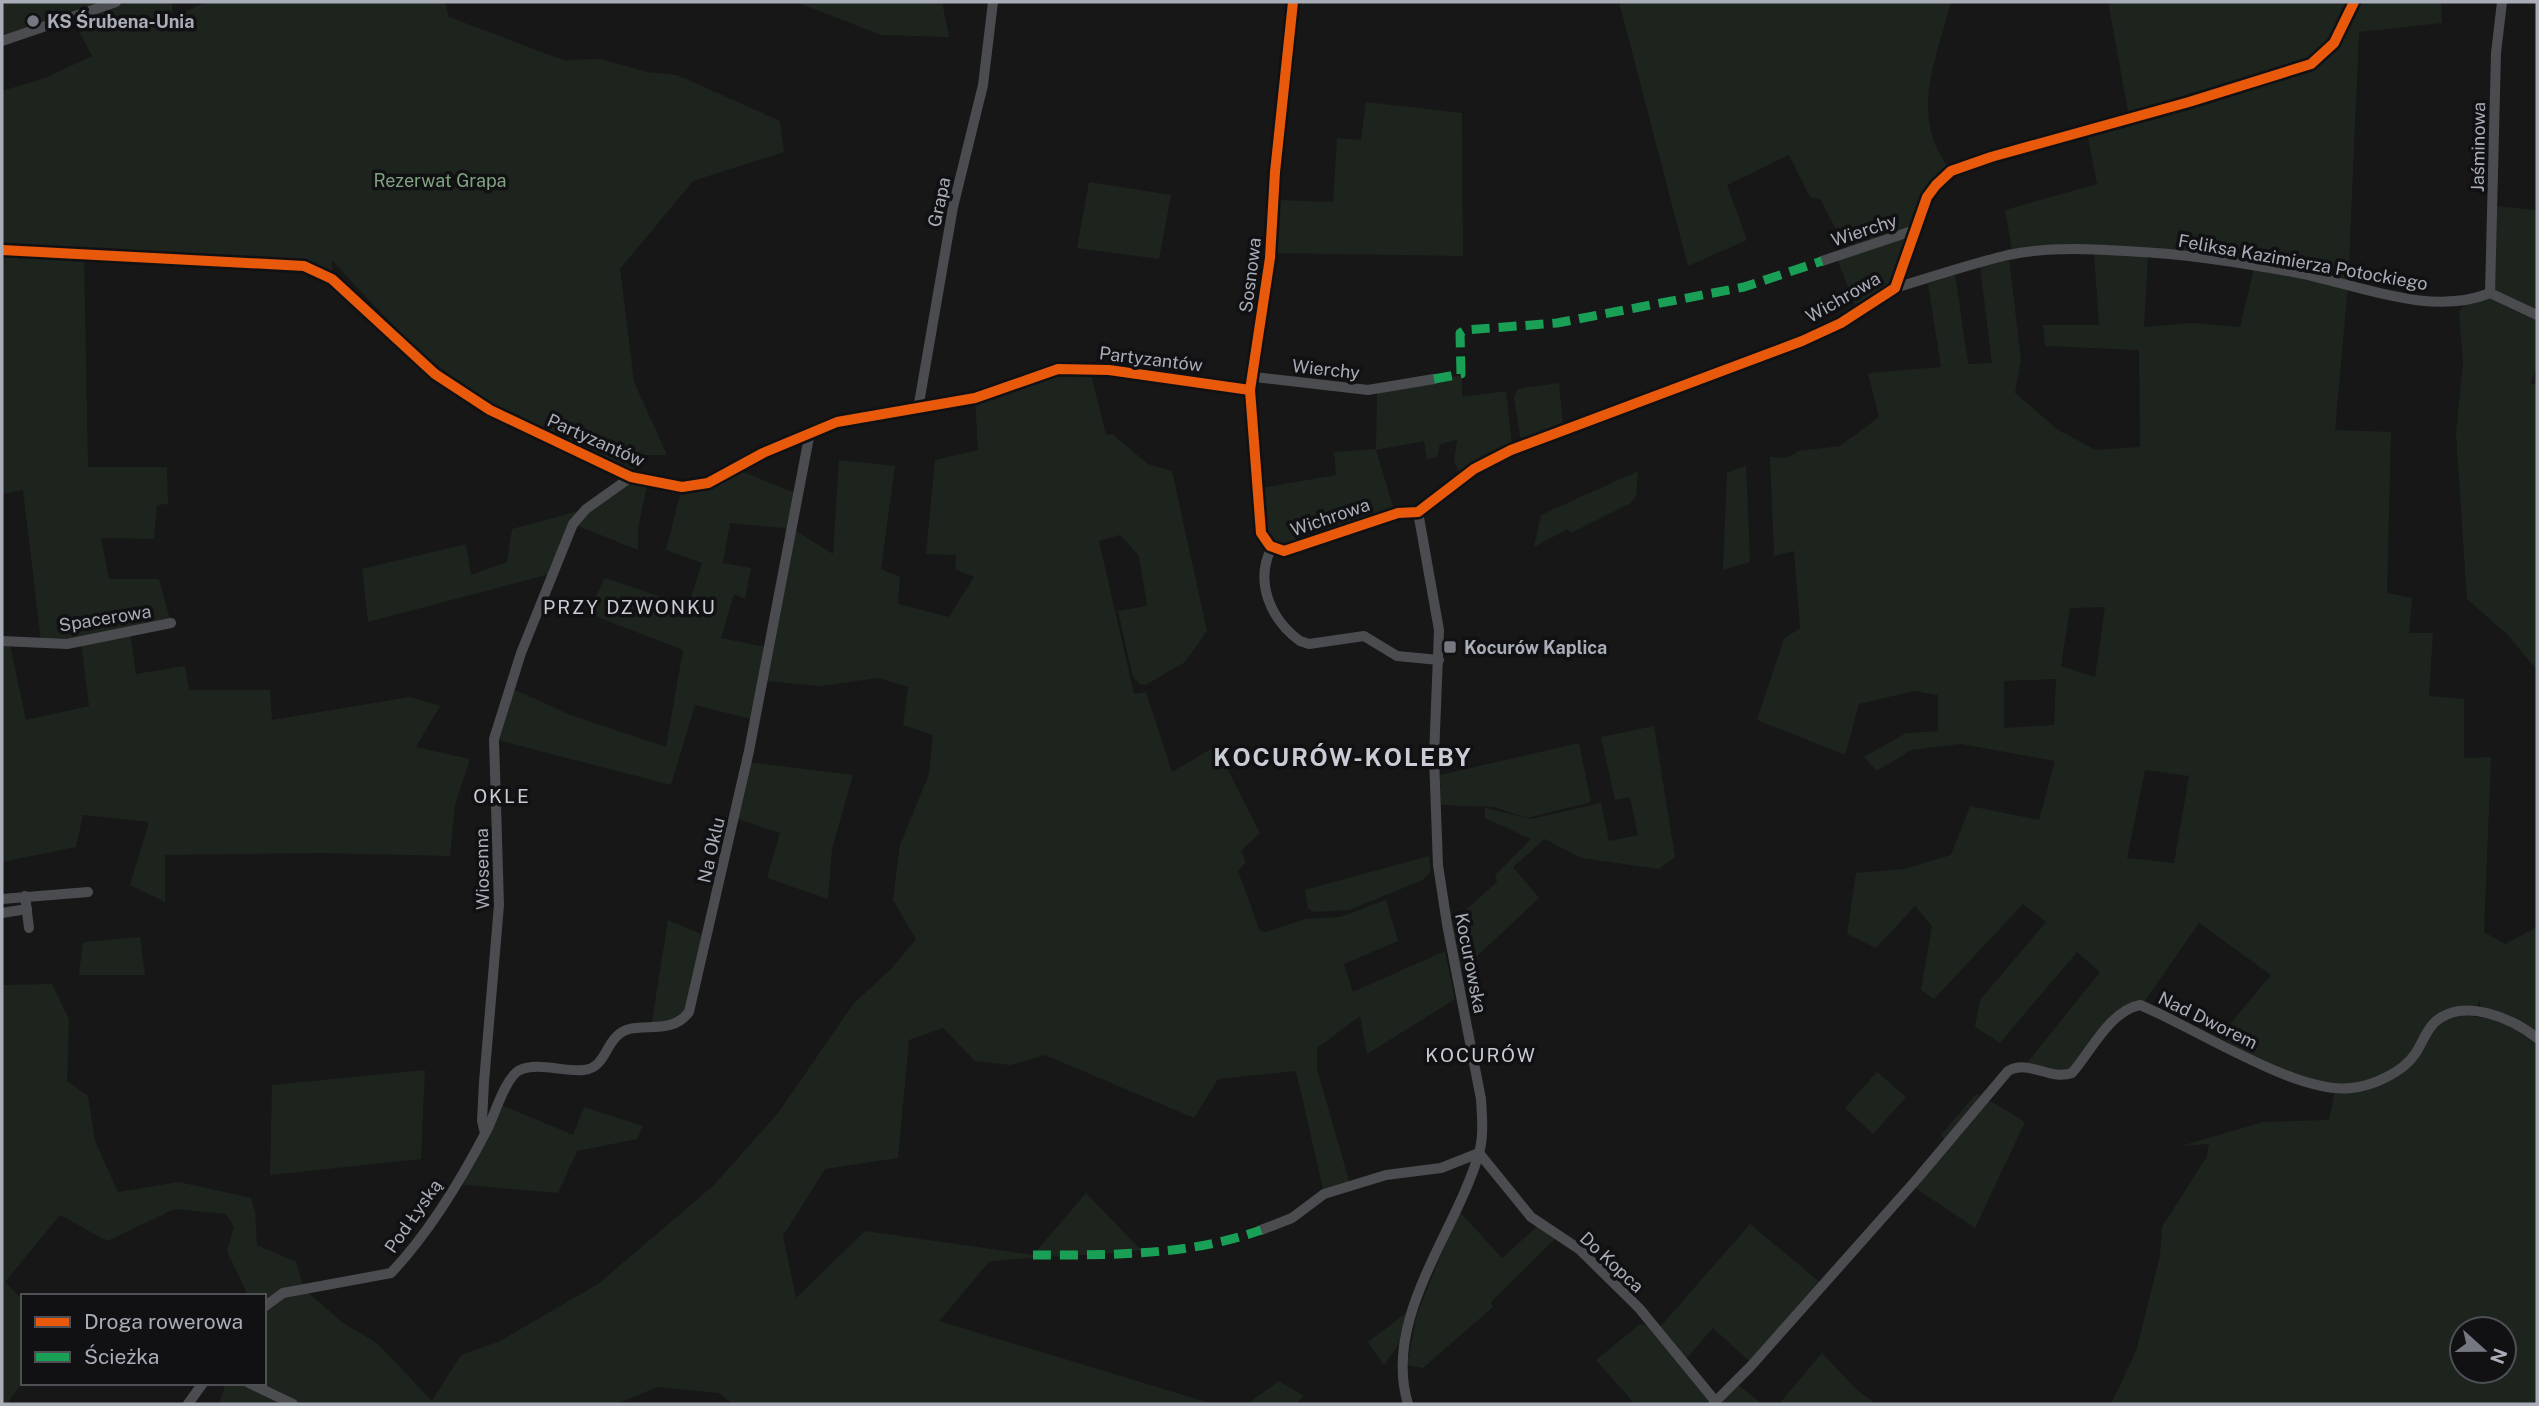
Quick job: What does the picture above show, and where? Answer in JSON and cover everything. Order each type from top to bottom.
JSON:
[{"type":"street","points":[[2,41],[116,2]]},
{"type":"street","name":"Grapa","points":[[918,409],[953,207],[983,85],[993,2]]},
{"type":"street","name":"Sosnowa","points":[[1272,547],[1263,539],[1260,526],[1251,390],[1255,377],[1270,258],[1275,172],[1293,2]]},
{"type":"street","name":"Wichrowa","points":[[1272,547],[1287,551],[1398,513],[1418,512],[1474,469],[1511,450],[1802,341],[1841,323],[1895,288],[1927,197],[1951,172],[2004,153],[2189,102],[2311,64],[2334,43],[2354,2]]},
{"type":"street","name":"Jaśminowa","points":[[2490,293],[2496,53],[2502,2]]},
{"type":"street","name":"Wierchy","points":[[1822,261],[1915,230]]},
{"type":"street","name":"Partyzantów","points":[[2,250],[304,266],[332,279],[435,374],[490,410],[631,477],[693,487],[837,422],[975,398],[1054,370],[1109,370],[1251,390]]},
{"type":"street","name":"Feliksa Kazimierza Potockiego","points":[[1895,288],[2007,256],[2085,250],[2159,253],[2293,272],[2348,286],[2426,300],[2468,302],[2490,293]]},
{"type":"street","points":[[2490,293],[2537,315]]},
{"type":"street","name":"Wierchy","points":[[1255,377],[1368,390],[1434,379]]},
{"type":"street","name":"Na Oklu","points":[[485,1133],[512,1076],[521,1069],[584,1070],[596,1066],[616,1036],[625,1031],[669,1026],[682,1020],[689,1012],[749,751],[810,432]]},
{"type":"street","name":"Wiosenna","points":[[485,1133],[482,1121],[484,1082],[499,905],[494,739],[521,653],[573,524],[586,509],[631,477]]},
{"type":"street","name":"Kocurowska","points":[[1408,1404],[1400,1364],[1408,1326],[1479,1153],[1481,1100],[1438,865],[1434,757],[1439,630],[1418,512]]},
{"type":"street","points":[[1272,547],[1264,570],[1265,597],[1300,641],[1309,644],[1364,636],[1397,656],[1439,660]]},
{"type":"street","name":"Spacerowa","points":[[2,640],[67,644],[171,623]]},
{"type":"street","points":[[2,899],[88,892]]},
{"type":"street","points":[[25,896],[29,928]]},
{"type":"street","points":[[2,913],[27,909]]},
{"type":"street","name":"Nad Dworem","points":[[1715,1403],[1917,1179],[2008,1071],[2022,1066],[2059,1074],[2072,1073],[2090,1048],[2130,1007],[2140,1005],[2253,1060],[2301,1079],[2334,1088],[2352,1088],[2390,1074],[2415,1054],[2433,1023],[2452,1013],[2477,1011],[2507,1020],[2537,1038]]},
{"type":"street","name":"Pod Łyską","points":[[266,1306],[283,1293],[391,1273],[436,1218],[485,1133]]},
{"type":"street","points":[[1261,1230],[1292,1219],[1324,1194],[1335,1190],[1386,1175],[1441,1168],[1479,1153]]},
{"type":"street","name":"Do Kopca","points":[[1479,1153],[1531,1217],[1579,1249],[1639,1308],[1715,1403]]},
{"type":"street","points":[[188,1404],[202,1385]]},
{"type":"street","points":[[253,1385],[293,1404]]},
{"type":"green space","name":"Rezerwat Grapa","points":[[2,2],[172,2],[172,18],[206,2],[445,2],[449,17],[552,56],[564,60],[600,59],[647,72],[677,75],[780,121],[784,152],[693,181],[620,269],[634,382],[667,455],[641,455],[631,472],[540,430],[456,379],[408,339],[332,260],[332,279],[303,266],[84,255],[88,467],[167,467],[168,504],[157,505],[154,539],[101,538],[109,579],[159,579],[171,623],[130,632],[136,674],[185,666],[189,690],[270,690],[272,720],[410,697],[440,706],[416,747],[470,759],[455,805],[450,856],[321,853],[165,855],[165,902],[130,885],[149,822],[83,815],[76,847],[2,862],[2,641],[9,641],[26,720],[89,706],[81,642],[41,642],[23,490],[2,494],[2,91],[45,78],[92,56],[72,18],[2,41]]},
{"type":"green space","points":[[796,2],[942,2],[949,37],[881,35]]},
{"type":"green space","points":[[1619,2],[1951,2],[1933,67],[1928,108],[1930,128],[1937,149],[1949,169],[1931,184],[1915,230],[1851,249],[1845,247],[1821,200],[1810,197],[1789,155],[1727,185],[1747,240],[1688,266]]},
{"type":"green space","points":[[2108,2],[2441,2],[2442,23],[2359,32],[2348,286],[2335,430],[2391,432],[2387,593],[2412,598],[2409,633],[2433,633],[2429,696],[2464,699],[2464,758],[2491,757],[2484,932],[2505,944],[2537,927],[2537,1035],[2480,1009],[2480,1000],[2476,1008],[2447,1010],[2413,1052],[2394,1068],[2373,1078],[2332,1084],[2289,1074],[2246,1054],[2219,1037],[2271,975],[2199,923],[2144,1002],[2127,1007],[2072,1070],[2057,1071],[2027,1063],[2100,972],[2077,952],[2000,1043],[1975,1027],[1980,1000],[2046,922],[2023,904],[1934,999],[1921,990],[1932,926],[1915,906],[1876,948],[1847,934],[1856,873],[1904,869],[1951,855],[1970,806],[2039,820],[2055,761],[1961,744],[1911,750],[1877,771],[1864,757],[1906,733],[1938,731],[1938,695],[1914,691],[1859,704],[1845,755],[1757,720],[1784,639],[1800,628],[1794,551],[1774,556],[1770,457],[1787,458],[1798,451],[1840,446],[1879,417],[1868,373],[1941,367],[1928,284],[1955,274],[1968,364],[1992,363],[1980,266],[2009,259],[2021,360],[2015,393],[2058,430],[2096,450],[2140,447],[2139,350],[2045,346],[2043,325],[2099,325],[2094,253],[2148,256],[2144,327],[2192,323],[2240,327],[2255,264],[2160,248],[2088,245],[2012,251],[2005,210],[2097,184],[2087,133],[2130,122]],"holes":[[[2105,607],[2095,677],[2061,666],[2070,608]],[[2056,679],[2054,725],[2004,728],[2004,681]],[[2145,770],[2189,776],[2174,863],[2127,858]]]},
{"type":"green space","points":[[1366,102],[1462,113],[1463,256],[1273,253],[1278,200],[1333,202],[1337,138],[1361,140]]},
{"type":"green space","points":[[1089,182],[1171,195],[1159,259],[1077,248]]},
{"type":"green space","points":[[2495,206],[2537,210],[2537,367],[2530,384],[2537,384],[2537,670],[2507,634],[2467,599],[2456,434],[2463,362],[2459,312],[2468,302],[2490,293]]},
{"type":"green space","points":[[1903,239],[1907,243],[1890,287],[1857,310],[1837,259]]},
{"type":"green space","points":[[1072,371],[1091,374],[1106,435],[1112,434],[1148,464],[1172,471],[1207,631],[1185,662],[1146,685],[1139,684],[1133,677],[1118,611],[1147,606],[1139,556],[1120,535],[1099,541],[1134,694],[1146,692],[1172,772],[1216,746],[1260,833],[1241,851],[1246,862],[1238,871],[1260,931],[1266,932],[1305,919],[1340,917],[1386,900],[1398,941],[1344,964],[1353,992],[1445,951],[1455,999],[1367,1054],[1360,1016],[1317,1048],[1317,1069],[1350,1184],[1324,1193],[1296,1071],[1218,1079],[1194,1118],[1045,1055],[1010,1065],[975,1061],[943,1028],[909,1040],[898,1158],[825,1169],[783,1236],[796,1298],[865,1231],[1033,1255],[1086,1193],[1141,1250],[989,1262],[939,1321],[1213,1404],[733,1404],[719,1393],[657,1387],[617,1404],[219,1404],[225,1385],[266,1385],[266,1294],[247,1294],[227,1251],[234,1227],[226,1214],[175,1209],[107,1241],[60,1215],[5,1282],[21,1298],[21,1384],[7,1404],[2,1404],[2,985],[52,984],[69,1019],[67,1081],[88,1096],[95,1141],[118,1192],[179,1182],[251,1198],[255,1212],[257,1245],[296,1262],[304,1289],[342,1322],[378,1344],[432,1401],[461,1355],[500,1341],[598,1284],[714,1185],[778,1113],[854,1003],[891,969],[916,939],[893,900],[900,845],[929,774],[933,735],[903,725],[908,687],[878,678],[821,686],[764,681],[755,720],[695,705],[671,785],[494,739],[501,710],[515,690],[573,716],[666,747],[683,650],[587,613],[605,578],[688,606],[702,563],[666,550],[682,487],[736,469],[800,495],[793,529],[833,554],[839,460],[895,466],[881,569],[900,577],[898,604],[949,617],[974,577],[955,569],[956,555],[926,554],[935,460],[978,450],[975,398],[1051,374]],"holes":[[[730,523],[793,529],[770,648],[721,638],[734,594],[745,599],[751,568],[723,563]]]},
{"type":"green space","points":[[1462,375],[1462,397],[1506,391],[1512,446],[1460,473],[1454,461],[1457,440],[1440,444],[1437,457],[1427,459],[1424,441],[1376,450],[1394,510],[1285,547],[1271,537],[1264,523],[1261,488],[1336,475],[1334,452],[1376,449],[1377,390]]},
{"type":"green space","points":[[1559,383],[1563,426],[1521,442],[1514,397],[1518,389]]},
{"type":"green space","points":[[1746,465],[1750,562],[1723,570],[1727,473]]},
{"type":"green space","points":[[1638,471],[1636,496],[1631,503],[1571,533],[1568,529],[1534,547],[1541,515]]},
{"type":"green space","points":[[631,477],[648,481],[638,528],[638,550],[578,526],[554,573],[368,622],[362,569],[466,544],[471,575],[507,562],[512,529],[586,509]]},
{"type":"green space","points":[[1654,726],[1675,857],[1659,869],[1581,858],[1545,839],[1513,867],[1539,898],[1459,973],[1450,924],[1497,882],[1495,875],[1531,839],[1485,818],[1485,808],[1531,819],[1601,803],[1609,841],[1638,835],[1630,797],[1615,800],[1601,737]]},
{"type":"green space","points":[[1579,743],[1591,802],[1527,818],[1494,807],[1441,805],[1440,775]]},
{"type":"green space","points":[[747,762],[853,775],[832,849],[828,899],[767,878],[780,833],[734,818]]},
{"type":"green space","points":[[1429,856],[1431,871],[1423,880],[1349,910],[1314,912],[1308,908],[1305,890]]},
{"type":"green space","points":[[668,920],[708,937],[682,1020],[651,1028]]},
{"type":"green space","points":[[140,937],[145,975],[79,975],[83,942]]},
{"type":"green space","points":[[2452,1016],[2485,1018],[2521,1030],[2537,1040],[2537,1404],[2111,1404],[2136,1351],[2160,1256],[2162,1227],[2207,1156],[2209,1144],[2181,1146],[2263,1122],[2329,1120],[2335,1090],[2390,1077],[2436,1023]]},
{"type":"green space","points":[[425,1070],[421,1159],[270,1175],[272,1085]]},
{"type":"green space","points":[[1877,1072],[1906,1097],[1873,1134],[1845,1108]]},
{"type":"green space","points":[[1976,1094],[1983,1097],[1946,1141],[1941,1135]]},
{"type":"green space","points":[[1989,1100],[2025,1122],[1975,1228],[1914,1187]]},
{"type":"green space","points":[[499,1104],[573,1135],[584,1107],[643,1126],[637,1139],[577,1151],[558,1193],[455,1184]]},
{"type":"green space","points":[[1459,1211],[1502,1258],[1539,1225],[1556,1238],[1491,1302],[1493,1307],[1423,1368],[1407,1365],[1417,1314]]},
{"type":"green space","points":[[1750,1224],[1821,1283],[1750,1362],[1713,1328],[1685,1360],[1659,1328]]},
{"type":"green space","points":[[1409,1311],[1398,1346],[1384,1365],[1368,1342]]},
{"type":"green space","points":[[1640,1324],[1646,1325],[1708,1399],[1708,1404],[1635,1404],[1596,1360]]},
{"type":"green space","points":[[1822,1353],[1857,1390],[1876,1404],[1779,1404]]},
{"type":"green space","points":[[1279,1381],[1304,1396],[1296,1404],[1247,1404]]},
{"type":"green space","points":[[1737,1384],[1762,1404],[1717,1404]]},
{"type":"marked path","points":[[1434,379],[1461,374],[1460,333],[1465,330],[1557,323],[1744,287],[1822,261]]},
{"type":"marked path","points":[[1033,1255],[1120,1254],[1177,1249],[1234,1239],[1261,1230]]},
{"type":"cycle path","points":[[1293,2],[1275,172],[1270,258],[1250,390],[1261,533],[1270,546],[1284,551],[1398,513],[1418,512],[1474,469],[1511,450],[1802,341],[1841,323],[1895,288],[1927,197],[1951,171],[2311,64],[2334,43],[2354,2]]},
{"type":"cycle path","points":[[2,250],[304,266],[332,279],[435,374],[490,410],[631,477],[682,487],[708,483],[763,453],[837,422],[975,398],[1058,369],[1109,370],[1250,390]]},
{"type":"place","name":"KS Śrubena-Unia","points":[[33,21]]},
{"type":"place","name":"Kocurów Kaplica","points":[[1450,647]]},
{"type":"district","name":"PRZY DZWONKU","points":[[630,607]]},
{"type":"district","name":"KOCURÓW-KOLEBY","points":[[1343,757]]},
{"type":"district","name":"OKLE","points":[[502,796]]},
{"type":"district","name":"KOCURÓW","points":[[1481,1055]]}]
